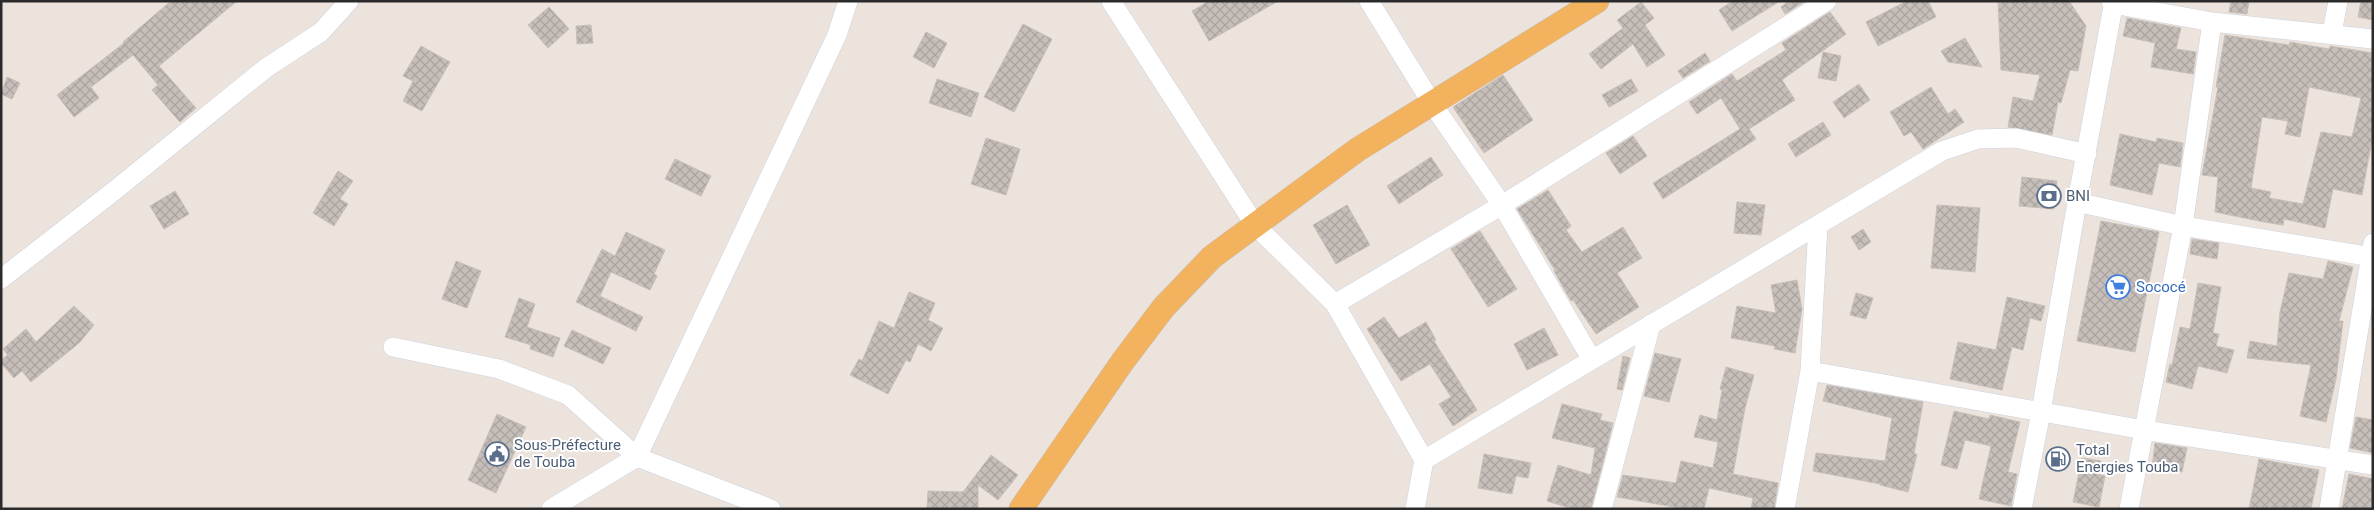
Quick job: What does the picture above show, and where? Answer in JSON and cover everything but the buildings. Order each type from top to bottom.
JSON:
[{"type":"main road","points":[[1021,509],[1123,362],[1164,307],[1212,257],[1358,150],[1598,1]]},
{"type":"street","points":[[1,279],[114,191],[266,68],[321,32],[349,1]]},
{"type":"street","points":[[552,509],[637,457],[837,35],[848,1]]},
{"type":"street","points":[[1111,1],[1255,225],[1335,304],[1424,460],[1415,509]]},
{"type":"street","points":[[1369,1],[1432,105],[1502,206],[1592,360]]},
{"type":"street","points":[[1335,304],[1502,206],[1827,1]]},
{"type":"street","points":[[2332,33],[2338,1]]},
{"type":"street","points":[[2022,509],[2041,412],[2076,202],[2087,154],[2113,2],[2212,22],[2332,33],[2373,39]]},
{"type":"street","points":[[2129,509],[2183,226],[2212,22]]},
{"type":"street","points":[[1424,460],[1942,150],[1978,139],[2016,138],[2087,154]]},
{"type":"street","points":[[2076,202],[2183,226],[2372,252],[2329,509]]},
{"type":"street","points":[[1785,509],[1810,371],[1818,225]]},
{"type":"street","points":[[1602,509],[1651,324]]},
{"type":"street","points":[[393,347],[499,369],[568,395],[637,457],[771,509]]},
{"type":"street","points":[[1810,371],[2144,430],[2373,465]]},
{"type":"place","name":"BNI","points":[[2049,196]]},
{"type":"place","name":"Sococé","points":[[2118,287]]},
{"type":"place","name":"Sous-Préfecture de Touba","points":[[497,454]]},
{"type":"place","name":"Total Energies Touba","points":[[2058,459]]}]
